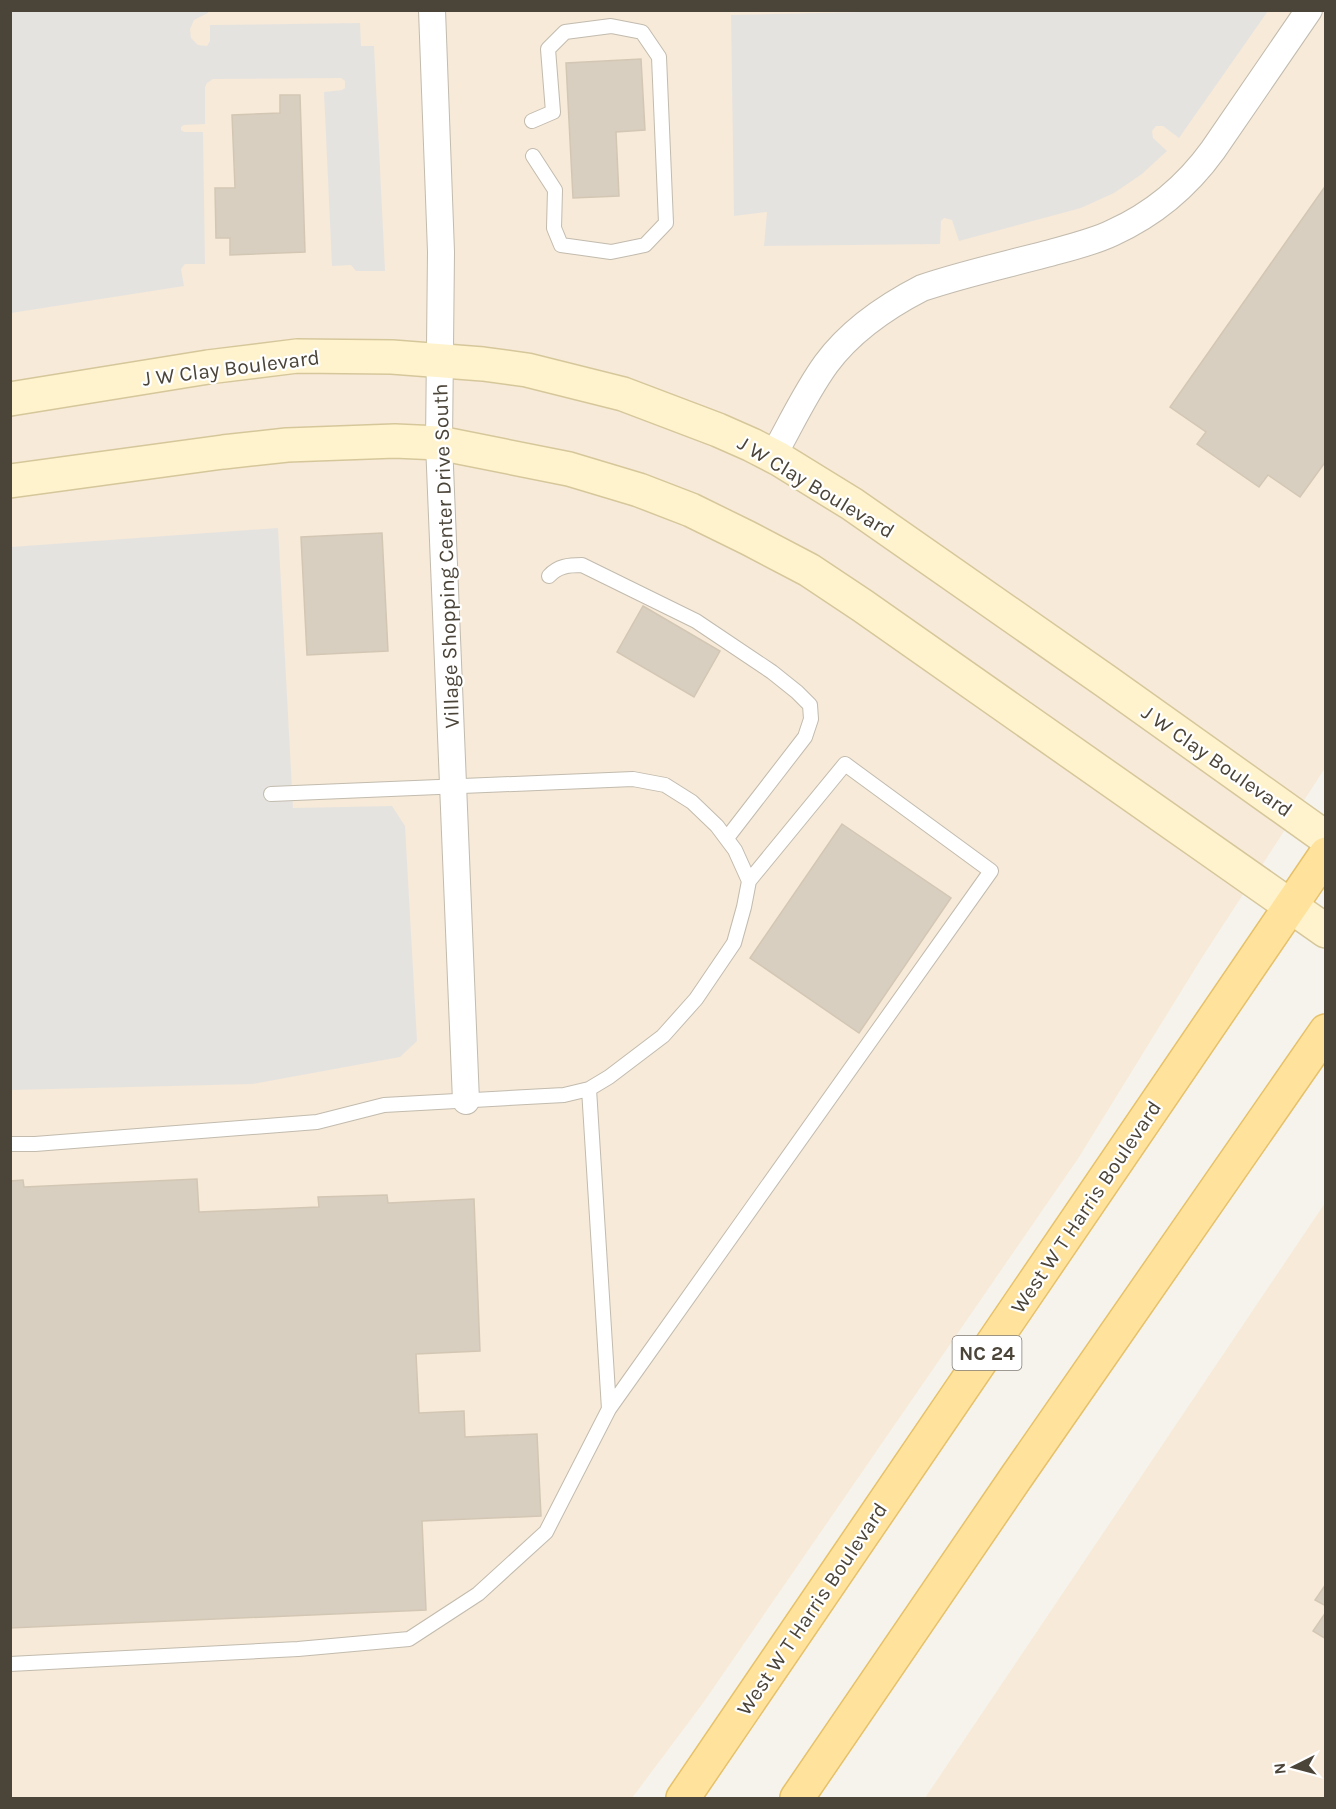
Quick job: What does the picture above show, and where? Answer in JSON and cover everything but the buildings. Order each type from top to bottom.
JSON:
[{"type":"main road","name":"West W T Harris Boulevard","points":[[683,1798],[1326,854]]},
{"type":"main road","points":[[797,1798],[1326,1031]]},
{"type":"street","name":"Village Shopping Center Drive South","points":[[432,10],[441,252],[439,443],[466,1101]]},
{"type":"street","points":[[773,456],[825,366],[851,336],[881,311],[922,288],[1109,235],[1143,216],[1172,195],[1200,168],[1309,10]]},
{"type":"street","name":"J W Clay Boulevard","points":[[10,399],[208,367],[297,356],[392,357],[483,364],[527,370],[623,394],[718,430],[773,456],[852,504],[1326,838]]},
{"type":"street","points":[[10,482],[287,445],[395,441],[439,443],[569,469],[639,490],[691,510],[809,570],[883,619],[1326,932]]},
{"type":"lane","points":[[532,121],[553,112],[548,49],[565,32],[611,26],[642,32],[659,57],[666,223],[645,245],[634,248],[611,252],[561,245],[554,228],[555,190],[533,156]]},
{"type":"lane","points":[[549,576],[555,569],[568,565],[582,565],[624,585],[696,621],[772,672],[810,705],[811,719],[805,737],[727,838]]},
{"type":"lane","points":[[10,1144],[317,1122],[384,1105],[564,1095],[589,1089],[609,1077],[663,1036],[696,999],[734,943],[749,881],[844,764],[991,871],[609,1409],[546,1532],[478,1593],[409,1639],[298,1648],[10,1664]]},
{"type":"lane","points":[[271,794],[640,780],[665,785],[692,802],[727,838],[749,881]]},
{"type":"lane","points":[[589,1089],[609,1409]]},
{"type":"shaded area","points":[[11,10],[208,11],[194,20],[190,29],[191,38],[198,45],[207,46],[210,41],[210,25],[360,23],[361,46],[374,46],[385,271],[356,271],[351,265],[332,266],[324,92],[342,90],[345,88],[345,81],[341,78],[213,79],[205,87],[205,124],[181,127],[184,132],[203,132],[205,264],[185,264],[181,269],[184,286],[11,313]]},
{"type":"shaded area","points":[[11,11],[1325,11],[1325,768],[1201,959],[1079,1157],[703,1703],[632,1798],[11,1798]]},
{"type":"shaded area","points":[[864,11],[1268,11],[1179,138],[1163,126],[1156,126],[1152,131],[1153,138],[1167,151],[1142,174],[1114,193],[1081,208],[959,241],[952,220],[944,218],[941,221],[940,244],[764,246],[767,212],[734,216],[731,15]]},
{"type":"shaded area","points":[[278,528],[293,808],[392,806],[405,826],[417,1041],[400,1057],[252,1084],[11,1090],[11,547]]},
{"type":"shaded area","points":[[1325,1203],[1325,1798],[925,1798]]}]
